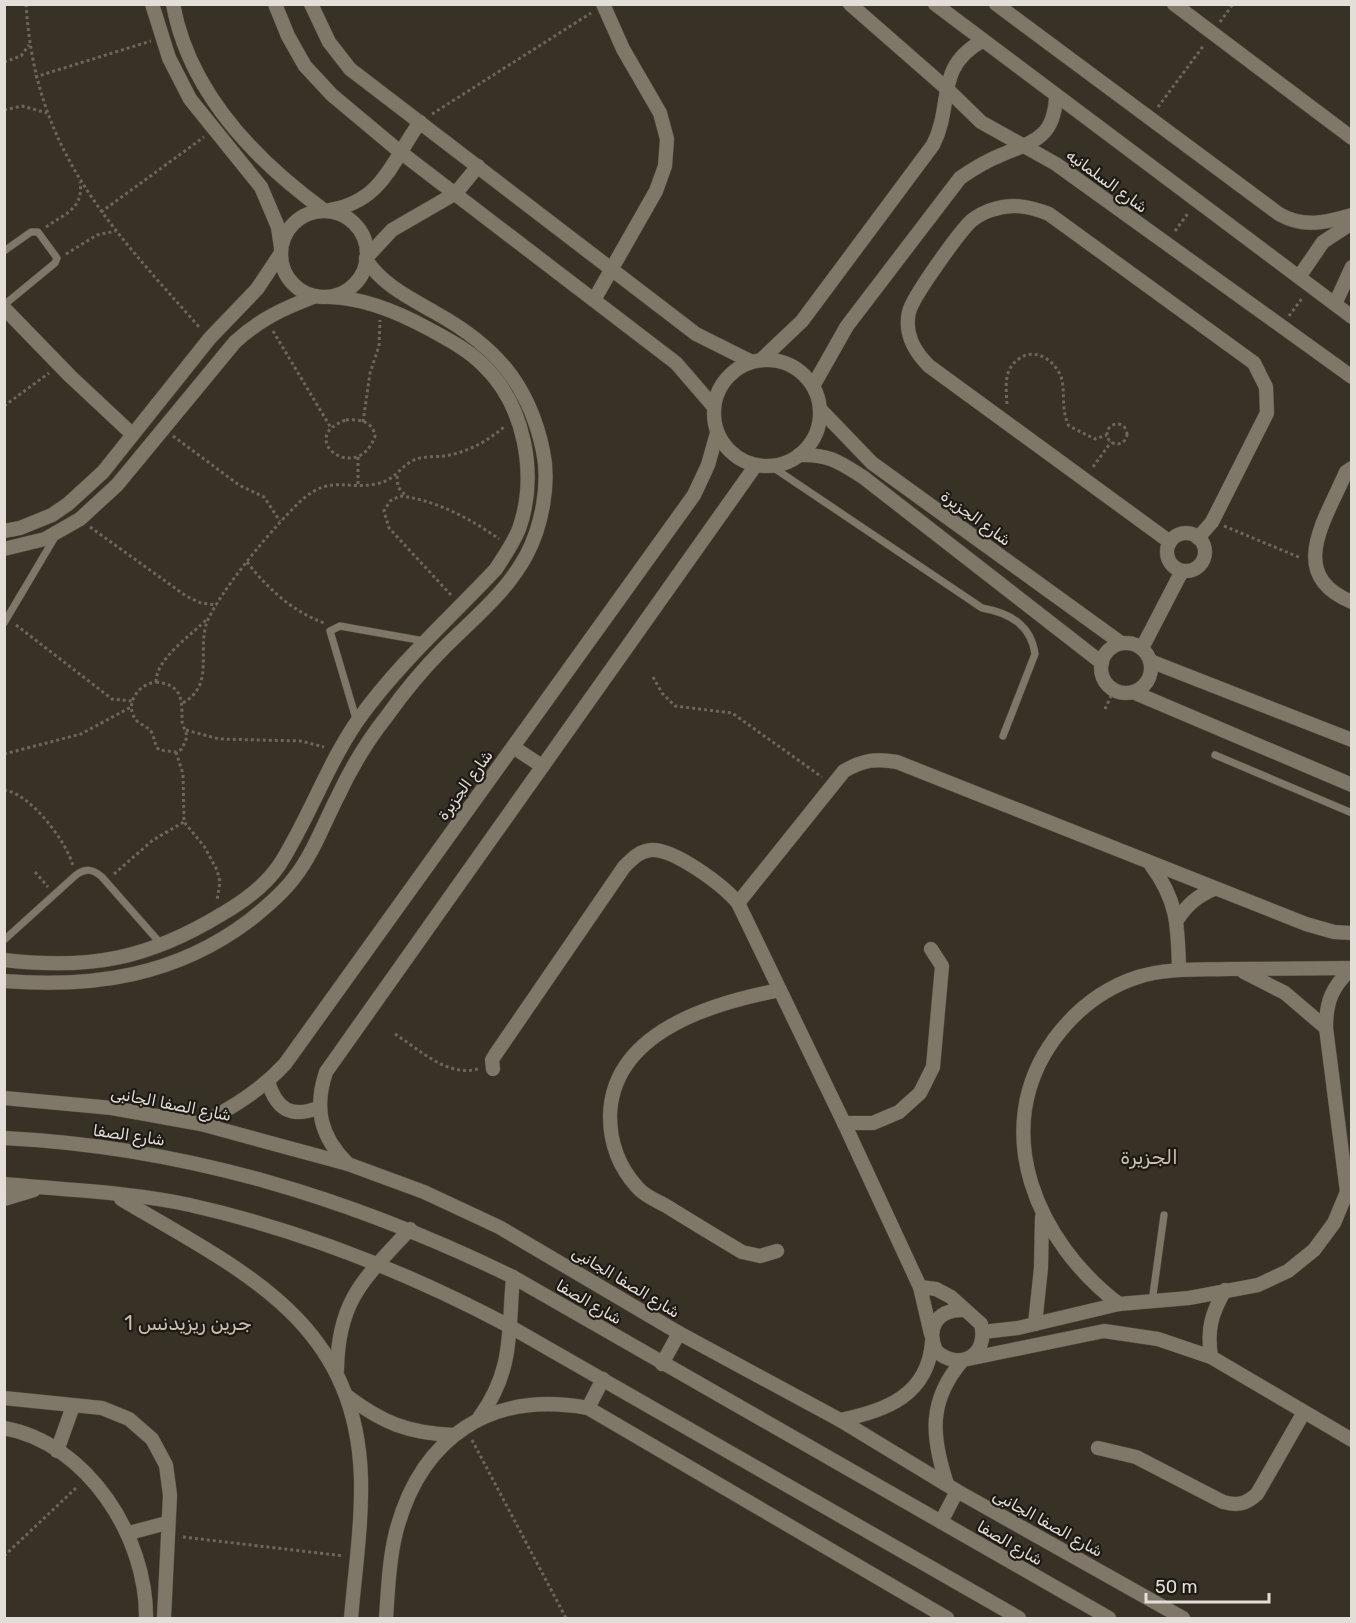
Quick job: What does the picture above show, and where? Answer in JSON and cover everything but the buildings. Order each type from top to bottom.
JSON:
[{"type":"street","points":[[4,960],[38,964],[80,964],[128,957],[162,946],[223,914],[256,891],[279,867],[357,722],[387,682],[424,641],[496,569],[519,528],[527,484],[527,461],[515,416],[496,379],[482,363],[462,347],[376,304],[323,297],[294,285],[282,265],[278,227],[261,187],[190,99],[162,37],[152,4]]},
{"type":"street","points":[[5,545],[33,544],[57,534],[80,519],[117,485],[235,342],[264,318],[278,310],[343,293],[355,284],[363,273],[366,259],[363,237],[357,227],[339,214],[326,211],[281,175],[222,114],[204,88],[186,51],[172,4]]},
{"type":"street","points":[[275,4],[305,66],[332,95],[399,151],[676,363],[714,407]]},
{"type":"street","points":[[310,4],[329,42],[350,69],[478,166],[611,272],[696,334],[756,360],[792,365],[804,374],[813,386],[820,409],[819,426],[812,442],[799,455],[786,463],[771,466],[756,465],[740,459],[726,448],[717,433],[714,407],[717,392],[736,368],[756,360],[802,321],[933,146],[942,129],[946,88],[957,59],[968,48],[982,41]]},
{"type":"street","name":"شارع السلمانيه","points":[[850,4],[946,88],[981,122],[1056,164],[1352,377]]},
{"type":"street","points":[[935,4],[1352,317]]},
{"type":"street","points":[[996,4],[1149,119],[1292,222],[1328,222],[1352,215]]},
{"type":"street","points":[[1174,4],[1352,138]]},
{"type":"street","points":[[594,300],[656,191],[665,166],[667,139],[660,113],[622,48],[603,5]]},
{"type":"street","points":[[813,386],[847,326],[960,178],[980,165],[1038,140],[1049,128],[1055,113],[1056,97]]},
{"type":"street","points":[[4,531],[36,522],[68,504],[103,472],[210,338],[256,289],[281,250],[286,233],[296,221],[310,213],[347,207],[364,199],[379,186],[399,151],[420,122]]},
{"type":"street","points":[[366,259],[392,230],[456,193],[478,166]]},
{"type":"street","points":[[1170,542],[929,366],[915,351],[908,332],[909,312],[917,294],[971,221],[989,210],[1009,205],[1030,206],[1049,214],[1254,363],[1266,387],[1267,413],[1212,522],[1198,538]]},
{"type":"street","points":[[1299,277],[1323,242],[1352,223]]},
{"type":"street","points":[[4,981],[82,984],[127,977],[170,964],[211,945],[249,921],[294,878],[320,835],[349,775],[384,718],[420,675],[516,575],[529,550],[545,491],[544,454],[534,416],[507,366],[483,343],[453,322],[390,285],[366,259]]},
{"type":"street","points":[[1335,304],[1352,267]]},
{"type":"street","points":[[4,307],[58,365],[132,434]]},
{"type":"street","name":"شارع الجزيرة","points":[[820,409],[872,463],[1121,643]]},
{"type":"street","name":"شارع الجزيرة","points":[[201,1124],[237,1105],[268,1082],[285,1064],[694,495],[708,465],[717,433]]},
{"type":"street","points":[[799,455],[817,454],[834,458],[864,477],[1102,663]]},
{"type":"street","points":[[348,1164],[328,1139],[318,1108],[320,1089],[326,1072],[337,1053],[756,465]]},
{"type":"street","points":[[1352,468],[1346,472],[1315,546],[1314,564],[1319,580],[1331,592],[1352,602]]},
{"type":"street","points":[[1183,533],[1198,538],[1202,543],[1204,558],[1195,568],[1182,571],[1173,567],[1168,560],[1167,550],[1170,542],[1183,533]]},
{"type":"street","points":[[1142,648],[1182,571]]},
{"type":"street","points":[[1133,692],[1146,683],[1150,676],[1150,661],[1142,648],[1128,642],[1121,643],[1108,650],[1102,663],[1104,678],[1113,689],[1133,692],[1352,785]]},
{"type":"street","points":[[1150,661],[1352,740]]},
{"type":"street","points":[[513,747],[542,766]]},
{"type":"street","points":[[738,903],[844,771],[861,761],[879,758],[897,762],[1306,924],[1334,932],[1352,933]]},
{"type":"street","points":[[302,826],[320,835]]},
{"type":"street","points":[[493,1064],[624,867],[636,855],[651,850],[667,852],[716,882],[738,903],[920,1287],[932,1338],[944,1358],[965,1360],[1104,1331],[1158,1339],[1211,1357],[1352,1440]]},
{"type":"street","points":[[1150,863],[1172,900],[1178,920],[1179,970]]},
{"type":"street","points":[[1178,920],[1193,901],[1214,889]]},
{"type":"street","points":[[237,905],[249,921]]},
{"type":"street","points":[[844,1123],[873,1123],[899,1112],[920,1093],[933,1067],[942,966],[931,949]]},
{"type":"street","points":[[1119,1304],[1100,1289],[1072,1260],[1053,1234],[1042,1212],[1028,1173],[1023,1132],[1029,1091],[1044,1053],[1069,1020],[1101,994],[1138,977],[1179,970],[1352,968]]},
{"type":"street","points":[[983,1332],[1035,1324],[1119,1304],[1189,1298],[1258,1285],[1288,1271],[1314,1250],[1334,1223],[1347,1192],[1326,1028],[1326,1005],[1335,984],[1352,968]]},
{"type":"street","points":[[1238,969],[1286,993],[1326,1028]]},
{"type":"street","points":[[777,1251],[760,1256],[742,1252],[638,1190],[620,1164],[610,1134],[610,1102],[621,1072],[640,1047],[672,1026],[706,1010],[742,998],[780,990]]},
{"type":"street","points":[[268,1082],[273,1098],[286,1110],[302,1113],[318,1108]]},
{"type":"street","name":"شارع الصفا الجانبى","points":[[4,1098],[112,1108],[201,1124],[348,1164],[424,1192],[499,1227],[679,1333],[840,1420],[952,1487],[1184,1618]]},
{"type":"street","name":"شارع الصفا","points":[[4,1138],[120,1149],[196,1162],[272,1180],[410,1229],[513,1277],[1109,1618]]},
{"type":"street","points":[[4,1184],[189,1205],[262,1225],[378,1264],[453,1296],[603,1379],[1019,1618]]},
{"type":"street","points":[[4,1198],[43,1188]]},
{"type":"street","points":[[114,1195],[256,1281],[287,1307],[314,1337],[336,1370],[347,1396],[356,1436],[361,1476],[361,1517],[351,1618]]},
{"type":"street","points":[[1035,1324],[1041,1268],[1042,1212]]},
{"type":"street","points":[[336,1370],[337,1340],[345,1312],[358,1286],[410,1229]]},
{"type":"street","points":[[471,1423],[492,1399],[503,1376],[509,1351],[513,1277]]},
{"type":"street","points":[[920,1287],[944,1293],[962,1310],[976,1318],[983,1332],[976,1353],[965,1360],[949,1377],[938,1401],[935,1430],[938,1457],[952,1487],[940,1522]]},
{"type":"street","points":[[1211,1357],[1208,1334],[1212,1311],[1225,1290]]},
{"type":"street","points":[[840,1420],[867,1415],[892,1404],[916,1386],[925,1375],[931,1359],[934,1323],[941,1314],[951,1310],[962,1310]]},
{"type":"street","points":[[662,1364],[679,1333]]},
{"type":"street","points":[[588,1408],[603,1379]]},
{"type":"street","points":[[916,1386],[938,1401]]},
{"type":"street","points":[[347,1396],[370,1414],[396,1426],[424,1433],[453,1435]]},
{"type":"street","points":[[4,1398],[102,1408],[129,1419],[152,1439],[166,1465],[170,1495],[164,1618]]},
{"type":"street","points":[[386,1618],[390,1569],[397,1531],[410,1496],[424,1471],[453,1435],[471,1423],[520,1404],[543,1402],[588,1408],[947,1618]]},
{"type":"street","points":[[57,1451],[73,1406]]},
{"type":"street","points":[[1098,1448],[1136,1457],[1223,1502],[1235,1505],[1248,1502],[1257,1494],[1304,1412]]},
{"type":"street","points":[[4,1428],[36,1439],[57,1451],[88,1477],[111,1503],[129,1533],[140,1566],[147,1601],[146,1618]]},
{"type":"street","points":[[129,1533],[167,1529]]},
{"type":"lane","points":[[4,251],[31,232],[40,233],[57,258],[55,263],[4,307]]},
{"type":"lane","points":[[771,466],[982,608],[1003,612],[1021,623],[1033,640],[1035,654],[1003,736]]},
{"type":"lane","points":[[7,621],[57,534]]},
{"type":"lane","points":[[357,722],[330,631],[340,626],[424,641]]},
{"type":"lane","points":[[1215,755],[1352,813]]},
{"type":"lane","points":[[4,940],[76,875],[92,870],[106,882],[162,946]]},
{"type":"lane","points":[[1152,1302],[1164,1215]]},
{"type":"path","points":[[26,4],[29,44],[35,77],[47,113],[80,180],[101,212],[156,280],[210,338]]},
{"type":"path","points":[[1149,119],[1233,4]]},
{"type":"path","points":[[420,122],[603,5]]},
{"type":"path","points":[[35,77],[162,37]]},
{"type":"path","points":[[4,62],[21,56],[29,44]]},
{"type":"path","points":[[4,110],[22,106],[47,113]]},
{"type":"path","points":[[101,212],[213,130]]},
{"type":"path","points":[[40,233],[47,225],[75,208],[81,190],[80,180]]},
{"type":"path","points":[[1166,243],[1197,201]]},
{"type":"path","points":[[57,258],[97,235],[116,231]]},
{"type":"path","points":[[1280,326],[1312,287]]},
{"type":"path","points":[[363,422],[370,373],[379,346],[380,317],[376,304]]},
{"type":"path","points":[[264,318],[330,428],[326,443],[335,456],[343,458],[358,455],[370,447],[375,436],[372,426],[363,422],[346,420],[330,428]]},
{"type":"path","points":[[1008,424],[1007,376],[1017,360],[1034,353],[1043,357],[1057,371],[1062,380],[1063,410],[1069,426],[1095,439],[1107,435],[1110,428],[1117,424],[1126,430],[1127,438],[1122,443],[1111,442]]},
{"type":"path","points":[[4,406],[58,365]]},
{"type":"path","points":[[183,703],[195,695],[202,684],[205,636],[217,605],[247,562],[280,521],[302,500],[320,488],[342,483],[374,485],[397,476],[415,459],[447,455],[478,444],[496,434],[515,416]]},
{"type":"path","points":[[164,429],[239,485],[264,497],[280,521]]},
{"type":"path","points":[[1107,435],[1111,442]]},
{"type":"path","points":[[1089,484],[1093,468],[1111,442]]},
{"type":"path","points":[[358,455],[358,484]]},
{"type":"path","points":[[397,476],[398,487],[406,497]]},
{"type":"path","points":[[461,606],[386,523],[384,511],[390,501],[400,496],[449,510],[470,520],[510,547]]},
{"type":"path","points":[[80,519],[186,596],[201,603],[217,605]]},
{"type":"path","points":[[1212,522],[1314,564]]},
{"type":"path","points":[[247,562],[271,590],[285,602],[317,621],[334,627]]},
{"type":"path","points":[[156,682],[157,670],[163,660],[212,614]]},
{"type":"path","points":[[7,621],[112,699],[132,701]]},
{"type":"path","points":[[653,677],[662,693],[675,705],[713,708],[732,713],[832,784]]},
{"type":"path","points":[[156,682],[175,689],[183,703],[181,721],[186,730],[185,743],[176,752],[159,750],[151,731],[135,718],[132,701],[143,685],[156,682]]},
{"type":"path","points":[[1104,709],[1113,689]]},
{"type":"path","points":[[4,754],[81,734],[132,707]]},
{"type":"path","points":[[186,730],[231,740],[301,741],[327,748],[338,755]]},
{"type":"path","points":[[176,752],[183,774],[184,822],[204,846],[217,870],[220,882],[217,900],[223,914]]},
{"type":"path","points":[[4,790],[23,798],[55,832],[69,852],[76,875]]},
{"type":"path","points":[[106,882],[153,840],[184,822]]},
{"type":"path","points":[[35,872],[55,895]]},
{"type":"path","points":[[395,1034],[452,1070],[466,1072],[493,1064]]},
{"type":"path","points":[[471,1423],[566,1618]]},
{"type":"path","points":[[4,1556],[88,1477]]},
{"type":"path","points":[[167,1529],[356,1557]]},
{"type":"district","name":"الجزيرة","points":[[1149,1157]]},
{"type":"district","name":"جرين ريزيدنس 1","points":[[188,1323]]}]
